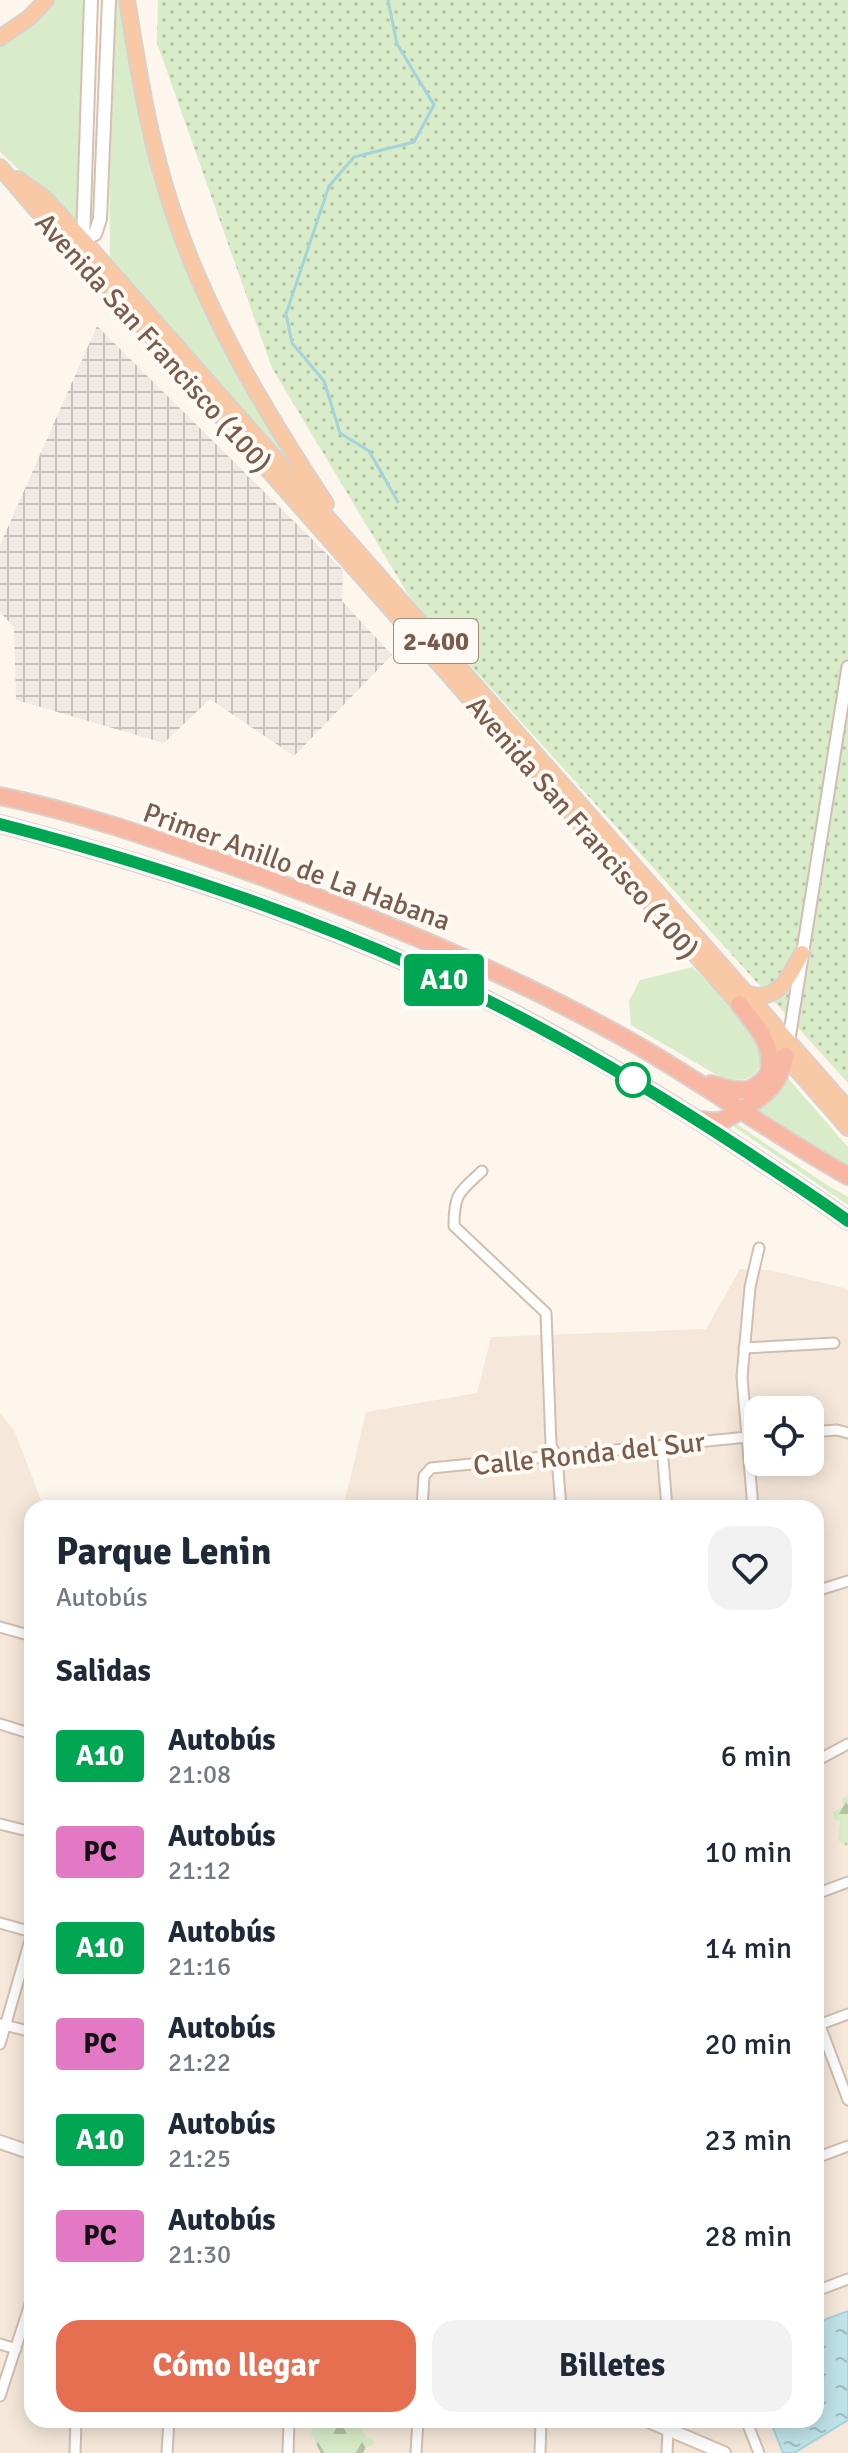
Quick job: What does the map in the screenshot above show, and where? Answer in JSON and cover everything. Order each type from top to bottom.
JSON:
[{"type":"highway","points":[[0,38],[30,17],[46,0]]},
{"type":"highway","points":[[127,0],[163,180],[191,260],[229,345],[257,395],[350,541]]},
{"type":"highway","name":"Avenida San Francisco (100)","points":[[0,167],[34,207],[76,241],[350,541],[741,998]]},
{"type":"highway","name":"Avenida San Francisco (100)","points":[[76,241],[90,265],[786,1049],[848,1128]]},
{"type":"highway","name":"Primer Anillo de La Habana","points":[[0,796],[87,818],[199,854],[394,927],[544,995],[694,1079]]},
{"type":"highway","name":"Primer Anillo de La Habana","points":[[0,824],[84,846],[189,880],[306,922],[414,966],[552,1033],[697,1119],[848,1221]]},
{"type":"highway","points":[[768,1075],[771,1059],[766,1041],[741,998],[776,991],[802,953]]},
{"type":"highway","points":[[694,1079],[744,1091],[758,1087],[786,1049]]},
{"type":"highway","points":[[697,1119],[714,1123],[725,1121],[757,1102],[774,1086],[781,1073],[786,1049]]},
{"type":"highway","name":"Avenida San Francisco (100)","points":[[786,1049],[848,1109]]},
{"type":"highway","points":[[694,1079],[848,1176]]},
{"type":"main road","points":[[91,0],[76,241],[95,234],[100,219],[109,0]]},
{"type":"main road","points":[[0,2142],[24,2150]]},
{"type":"main road","points":[[677,2428],[724,2453]]},
{"type":"street","points":[[786,1049],[848,667]]},
{"type":"street","points":[[482,1171],[454,1202],[454,1226],[546,1313],[551,1445],[557,1457],[560,1500]]},
{"type":"street","points":[[744,1401],[744,1348],[750,1287],[759,1248]]},
{"type":"street","points":[[744,1348],[834,1343]]},
{"type":"street","points":[[824,1431],[848,1433]]},
{"type":"street","name":"Calle Ronda del Sur","points":[[422,1500],[424,1476],[431,1468],[744,1437]]},
{"type":"street","points":[[662,1447],[666,1500]]},
{"type":"street","points":[[750,1476],[752,1500]]},
{"type":"street","points":[[824,1588],[848,1581]]},
{"type":"street","points":[[0,1627],[24,1634]]},
{"type":"street","points":[[0,1724],[24,1732]]},
{"type":"street","points":[[824,1757],[848,1744]]},
{"type":"street","points":[[0,1824],[24,1830]]},
{"type":"street","points":[[824,1891],[848,1882]]},
{"type":"street","points":[[0,1923],[24,1930]]},
{"type":"street","points":[[0,2044],[3,2024],[24,1957]]},
{"type":"street","points":[[824,2020],[848,2014]]},
{"type":"street","points":[[3,2024],[24,2030]]},
{"type":"street","points":[[824,2040],[848,2100]]},
{"type":"street","points":[[824,2155],[848,2146]]},
{"type":"street","points":[[824,2288],[848,2279]]},
{"type":"street","points":[[0,2396],[24,2324]]},
{"type":"street","points":[[0,2344],[16,2349]]},
{"type":"street","points":[[75,2453],[76,2428]]},
{"type":"street","points":[[167,2453],[169,2428]]},
{"type":"street","points":[[288,2453],[289,2428]]},
{"type":"street","points":[[416,2453],[418,2428]]},
{"type":"street","points":[[540,2453],[541,2428]]},
{"type":"street","points":[[667,2453],[671,2428]]},
{"type":"street","points":[[749,2428],[759,2453]]},
{"type":"shaded area","points":[[97,326],[343,570],[342,601],[392,655],[294,756],[210,699],[164,743],[16,700],[14,627],[0,612],[0,545]]},
{"type":"shaded area","points":[[740,1269],[770,1270],[848,1289],[848,2453],[0,2453],[0,1413],[15,1432],[41,1500],[24,1500],[24,2428],[824,2428],[824,1500],[345,1500],[366,1412],[477,1393],[491,1337],[706,1329]]},
{"type":"green space","points":[[52,0],[87,0],[79,226],[0,152],[0,43]]},
{"type":"green space","points":[[114,0],[123,0],[177,231],[307,482],[110,260],[109,137]]},
{"type":"green space","points":[[158,0],[848,0],[848,1083],[412,601],[272,368],[157,43]]},
{"type":"green space","points":[[693,967],[738,1016],[757,1046],[760,1060],[754,1075],[741,1080],[722,1078],[631,1025],[629,1001],[640,980]]},
{"type":"green space","points":[[785,1075],[848,1147],[848,1168],[757,1109]]},
{"type":"green space","points":[[732,1121],[848,1197],[848,1205],[730,1124]]},
{"type":"green space","points":[[848,1796],[848,1845],[845,1845],[838,1840],[840,1821],[833,1819],[833,1812],[843,1807],[842,1798]]},
{"type":"green space","points":[[312,2428],[362,2428],[366,2436],[375,2441],[363,2453],[321,2453],[311,2435]]},
{"type":"water","points":[[848,2311],[848,2420],[794,2453],[783,2453],[773,2428],[824,2428],[824,2320]]},
{"type":"waterway","points":[[388,0],[397,44],[434,105],[414,142],[354,157],[329,186],[286,314],[292,343],[324,381],[340,433],[369,451],[398,502]]},
{"type":"bus line","name":"A10","points":[[0,824],[84,846],[189,880],[306,922],[477,995],[630,1078],[697,1119],[848,1221]]}]
